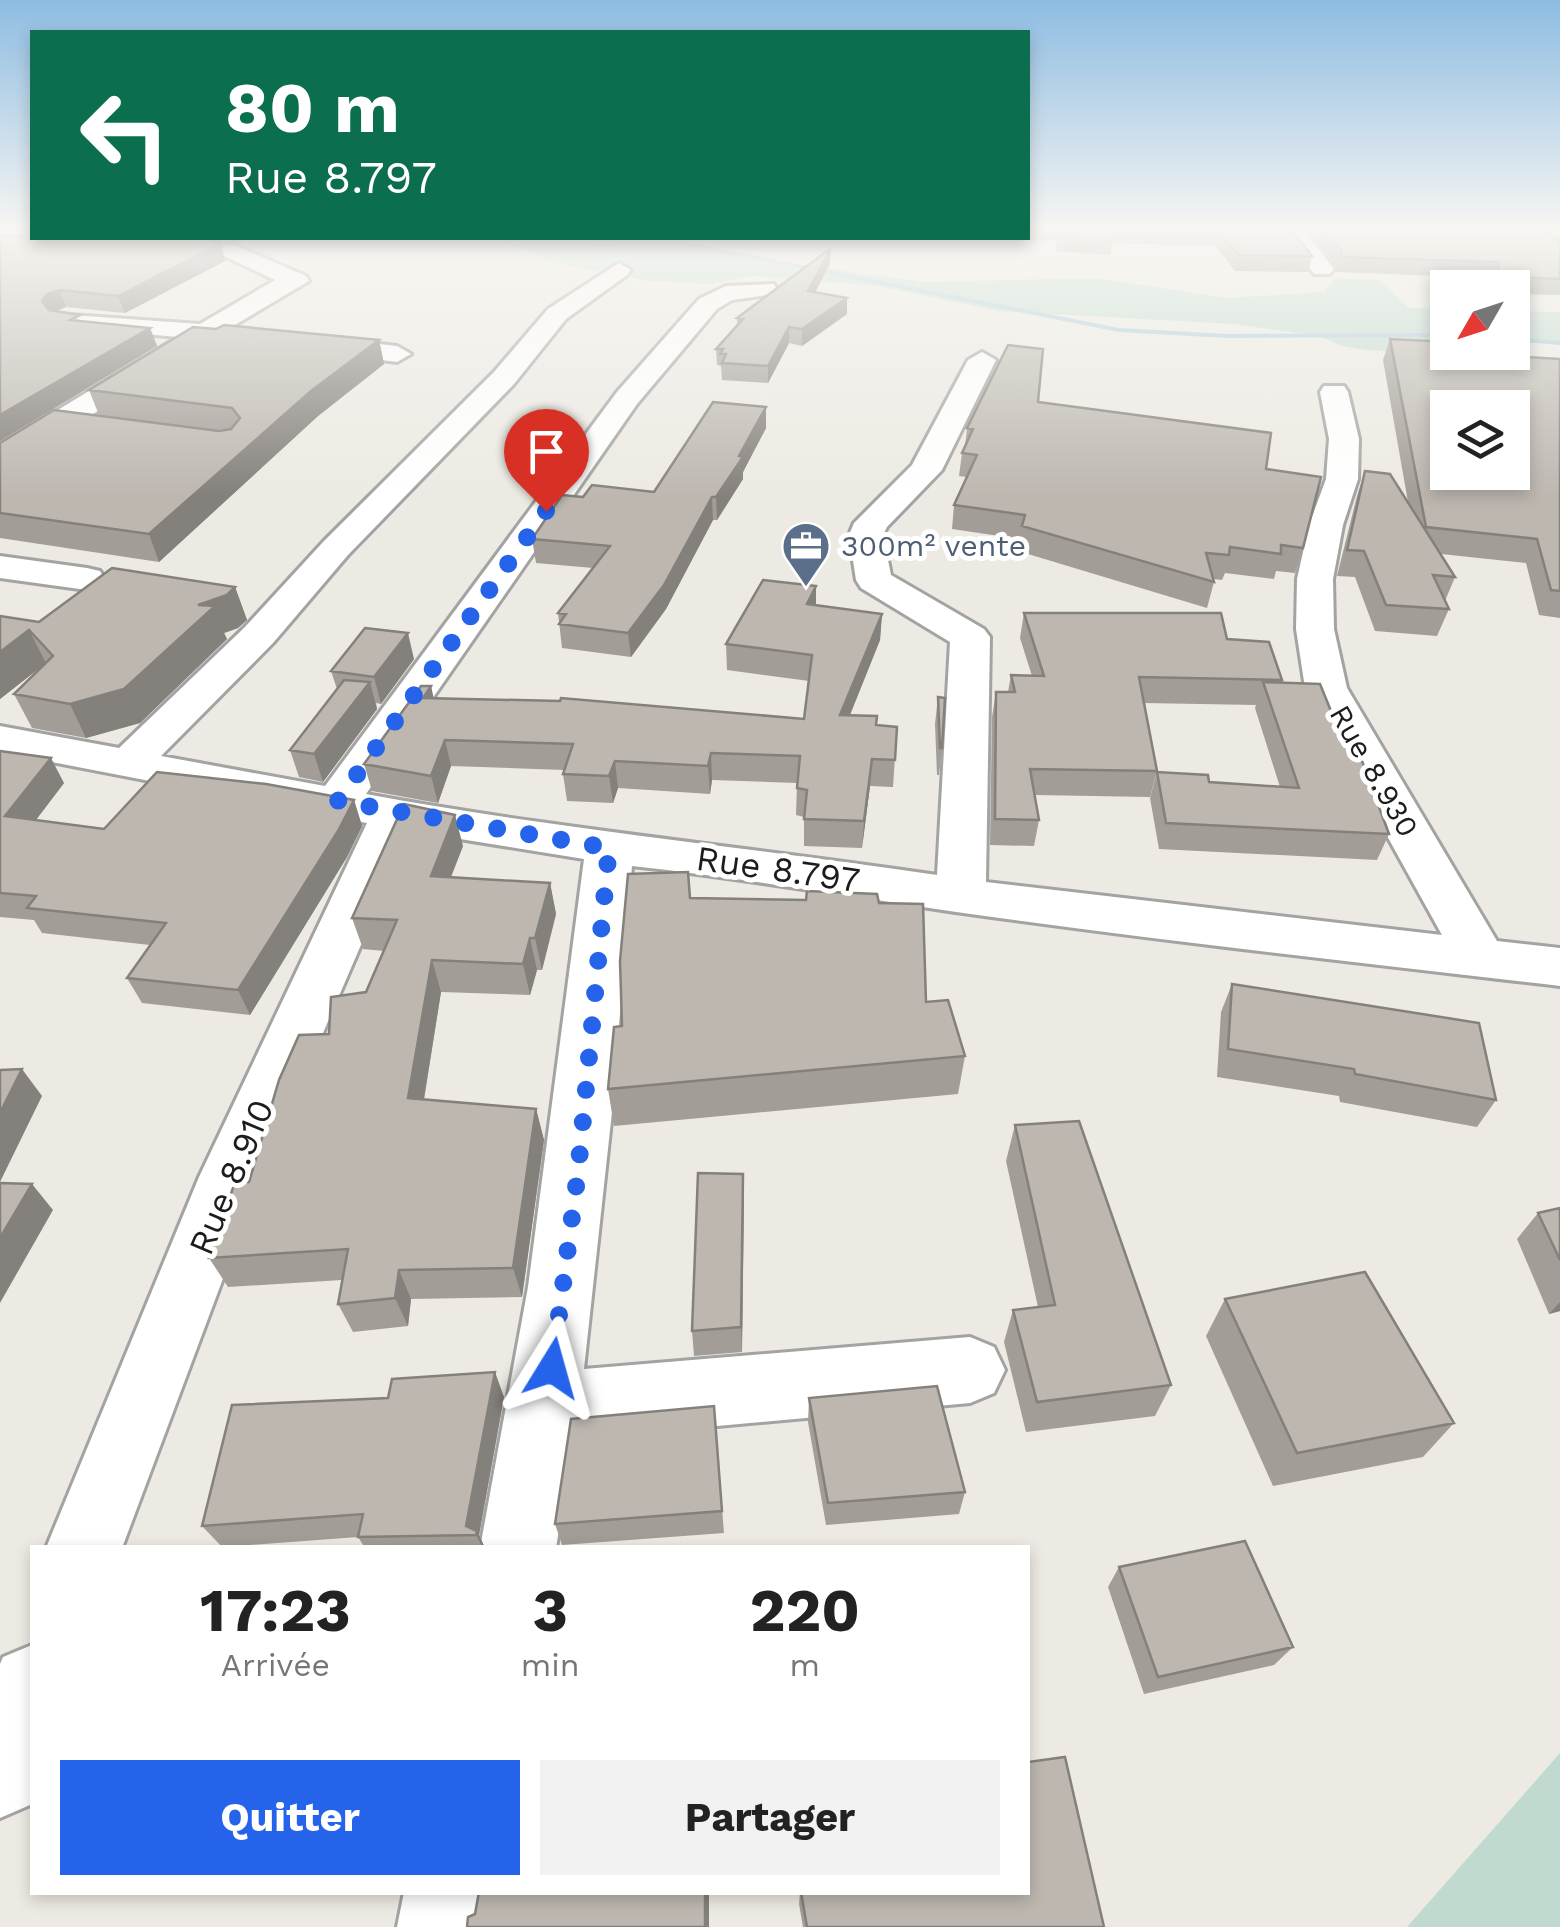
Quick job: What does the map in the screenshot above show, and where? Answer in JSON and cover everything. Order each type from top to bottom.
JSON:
[{"type":"street","points":[[0,459],[231,317]]},
{"type":"street","points":[[129,763],[259,636],[336,548],[504,378],[555,317]]},
{"type":"street","name":"Rue 8.910","points":[[85,1545],[136,1404],[296,1020],[366,807],[627,398],[697,317]]},
{"type":"street","points":[[66,320],[246,336]]},
{"type":"street","points":[[284,341],[398,354]]},
{"type":"street","points":[[960,896],[970,637],[874,580],[866,534],[871,523],[926,470],[982,360]]},
{"type":"street","name":"Rue 8.930","points":[[1334,392],[1344,440],[1342,479],[1326,525],[1315,579],[1315,629],[1326,688],[1482,960]]},
{"type":"street","points":[[0,420],[110,429]]},
{"type":"street","points":[[0,567],[87,578]]},
{"type":"street","name":"Rue 8.797","points":[[0,739],[609,848],[749,863],[960,896],[1560,968]]},
{"type":"street","points":[[519,1545],[546,1407],[578,1172],[609,848]]},
{"type":"street","points":[[546,1407],[970,1370]]},
{"type":"street","points":[[0,1774],[30,1692]]},
{"type":"street","points":[[443,1927],[449,1895]]},
{"type":"green space","points":[[1106,317],[1430,317],[1430,349],[1366,350],[1342,346],[1319,336],[1234,324]]},
{"type":"green space","points":[[1530,317],[1560,317],[1560,343],[1530,340]]},
{"type":"green space","points":[[1560,1753],[1560,1927],[1407,1927]]},
{"type":"building","points":[[0,317],[76,317],[70,320],[150,328],[0,415]]},
{"type":"building","points":[[820,317],[802,329],[789,327],[768,366],[722,363],[726,354],[720,354],[723,349],[716,349],[743,319],[737,318]]},
{"type":"building","points":[[224,325],[379,340],[311,391],[149,534],[0,513],[0,443],[54,410],[219,431],[231,429],[240,418],[232,408],[89,390],[193,327],[216,329]]},
{"type":"building","points":[[1390,339],[1430,341],[1430,370],[1530,370],[1530,357],[1560,359],[1560,591],[1551,590],[1537,539],[1426,527]]},
{"type":"building","points":[[1008,345],[1043,349],[1038,402],[1271,433],[1266,469],[1321,477],[1303,548],[1281,545],[1281,554],[1230,547],[1229,555],[1206,553],[1214,582],[1022,526],[1025,515],[954,505],[977,455],[962,453],[973,429],[967,428]]},
{"type":"building","points":[[713,402],[766,407],[739,456],[743,457],[716,497],[712,497],[664,585],[628,633],[559,624],[566,614],[558,613],[610,546],[532,539],[562,495],[583,497],[592,485],[654,492]]},
{"type":"building","points":[[1365,471],[1390,474],[1455,577],[1433,575],[1449,609],[1386,605],[1364,551],[1347,550]]},
{"type":"building","points":[[112,568],[235,587],[227,595],[198,605],[215,606],[124,689],[70,704],[14,694],[53,656],[29,630],[0,652],[0,616],[39,622]]},
{"type":"building","points":[[763,580],[816,586],[807,604],[882,614],[840,715],[877,716],[876,725],[897,727],[895,760],[872,759],[864,821],[804,819],[807,790],[797,788],[800,756],[711,753],[708,766],[615,761],[609,776],[563,774],[573,744],[445,740],[431,776],[364,764],[421,686],[431,686],[423,698],[561,698],[804,719],[812,655],[726,644]]},
{"type":"building","points":[[1024,613],[1221,613],[1227,639],[1269,642],[1282,680],[1139,677],[1157,771],[1030,769],[1039,820],[995,819],[996,692],[1015,692],[1011,675],[1044,676]]},
{"type":"building","points":[[365,628],[408,633],[374,677],[331,671]]},
{"type":"building","points":[[344,680],[370,682],[314,754],[290,750]]},
{"type":"building","points":[[1263,682],[1320,684],[1342,738],[1354,739],[1389,834],[1166,823],[1157,772],[1208,775],[1209,782],[1299,788]]},
{"type":"building","points":[[938,697],[945,698],[942,748],[940,748]]},
{"type":"building","points":[[0,751],[51,758],[5,816],[104,829],[157,772],[266,784],[354,800],[238,990],[127,978],[166,923],[27,908],[36,896],[0,893]]},
{"type":"building","points":[[404,804],[455,815],[431,876],[550,883],[535,938],[530,938],[523,964],[432,960],[408,1098],[536,1109],[513,1268],[399,1270],[395,1298],[338,1304],[348,1249],[209,1258],[235,1182],[249,1182],[279,1080],[299,1035],[329,1034],[331,997],[366,992],[397,920],[352,918]]},
{"type":"building","points":[[688,872],[690,898],[806,900],[807,891],[877,894],[879,903],[923,904],[926,1002],[948,1000],[965,1056],[608,1089],[614,1027],[622,1026],[620,961],[628,874]]},
{"type":"building","points":[[1232,984],[1479,1023],[1496,1100],[1355,1074],[1354,1069],[1228,1049]]},
{"type":"building","points":[[22,1069],[0,1113],[0,1070]]},
{"type":"building","points":[[1079,1121],[1171,1385],[1037,1402],[1013,1310],[1055,1305],[1015,1125]]},
{"type":"building","points":[[698,1173],[743,1174],[741,1327],[692,1331]]},
{"type":"building","points":[[0,1183],[32,1184],[0,1238]]},
{"type":"building","points":[[1560,1208],[1560,1260],[1538,1213]]},
{"type":"building","points":[[1365,1272],[1454,1423],[1297,1453],[1225,1299]]},
{"type":"building","points":[[495,1372],[466,1526],[477,1531],[476,1535],[358,1537],[363,1514],[202,1526],[232,1405],[388,1398],[392,1379]]},
{"type":"building","points":[[937,1386],[965,1492],[828,1503],[809,1398]]},
{"type":"building","points":[[714,1406],[722,1511],[555,1524],[571,1419]]},
{"type":"building","points":[[1245,1541],[1293,1647],[1158,1677],[1119,1567]]},
{"type":"building","points":[[1065,1757],[1104,1927],[807,1927],[802,1895],[1030,1895],[1030,1762]]},
{"type":"building","points":[[478,1895],[705,1895],[705,1927],[467,1927],[468,1917],[475,1914]]},
{"type":"waterway","points":[[1053,317],[1119,330],[1228,336],[1430,335]]},
{"type":"waterway","points":[[1530,340],[1560,343]]},
{"type":"place","name":"300m² vente","points":[[806,588]]},
{"type":"route","points":[[546,511],[338,801],[395,814],[609,848],[578,1172],[552,1368]]}]
